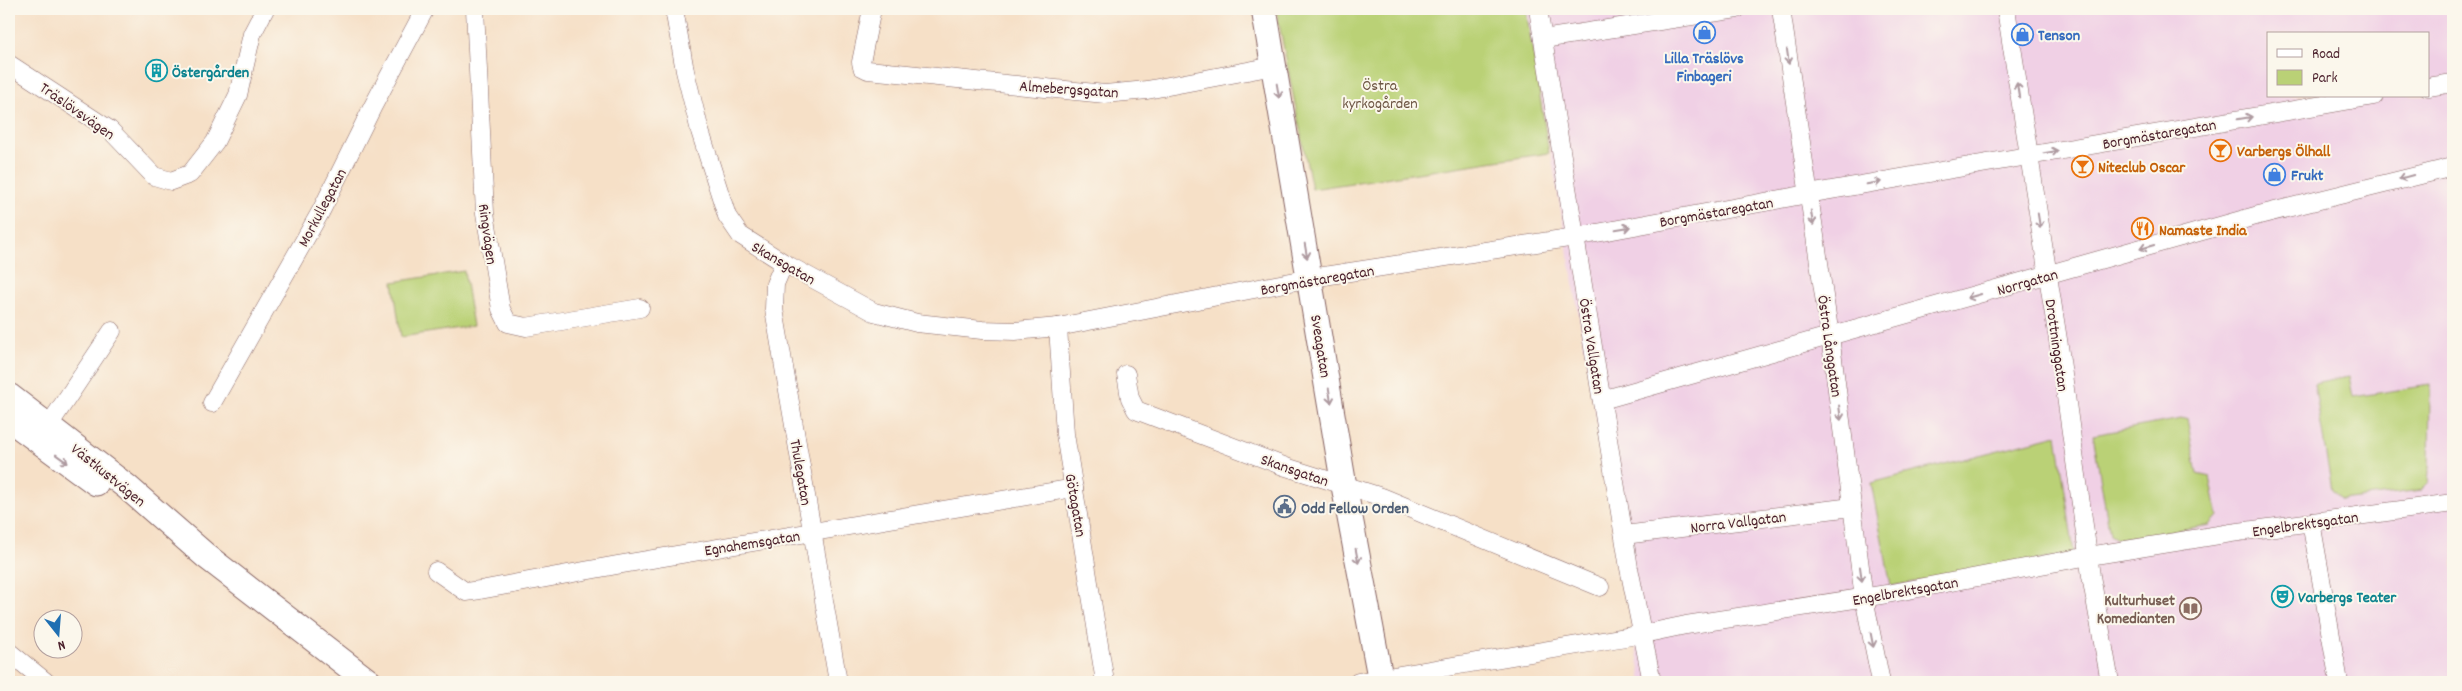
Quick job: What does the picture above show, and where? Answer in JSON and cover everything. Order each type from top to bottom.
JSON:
[{"type":"street","name":"Träslövsvägen","points":[[9,64],[110,130],[154,176],[171,181],[190,174],[215,142],[238,95],[252,34],[265,9]]},
{"type":"street","name":"Morkullegatan","points":[[212,403],[321,210],[373,106],[425,9]]},
{"type":"street","name":"Ringvägen","points":[[474,9],[485,213],[501,309],[508,323],[526,327],[640,308]]},
{"type":"street","name":"Skansgatan","points":[[674,9],[691,98],[727,216],[740,235],[784,263],[870,309],[896,318],[982,330],[1015,331],[1058,327]]},
{"type":"street","name":"Almebergsgatan","points":[[872,9],[863,51],[862,67],[874,71],[1105,94],[1146,90],[1274,66]]},
{"type":"street","name":"Sveagatan","points":[[1264,9],[1311,278],[1373,681]]},
{"type":"street","name":"Östra Vallgatan","points":[[1538,9],[1624,535],[1652,682]]},
{"type":"street","points":[[1543,39],[1737,9]]},
{"type":"street","name":"Östra Långgatan","points":[[1781,9],[1830,336],[1864,598],[1881,682]]},
{"type":"street","name":"Drottninggatan","points":[[2006,9],[2089,556],[2110,682]]},
{"type":"street","points":[[2430,87],[2453,83]]},
{"type":"street","name":"Borgmästaregatan","points":[[1058,327],[1311,278],[1575,237],[1808,194],[2362,98]]},
{"type":"street","name":"Norrgatan","points":[[1602,400],[2048,276],[2259,215],[2453,166]]},
{"type":"street","name":"Thulegatan","points":[[784,263],[776,284],[774,308],[838,682]]},
{"type":"street","name":"Götagatan","points":[[1058,327],[1065,434],[1105,682]]},
{"type":"street","points":[[44,434],[112,331]]},
{"type":"street","name":"Skansgatan","points":[[1126,374],[1130,398],[1136,410],[1286,467],[1419,511],[1600,587]]},
{"type":"street","name":"Västkustvägen","points":[[9,396],[44,434]]},
{"type":"street","name":"Västkustvägen","points":[[9,419],[44,434],[127,487],[206,556],[369,682]]},
{"type":"street","name":"Egnahemsgatan","points":[[436,571],[466,592],[1074,488]]},
{"type":"street","name":"Engelbrektsgatan","points":[[1373,681],[1686,625],[1864,598],[2089,556],[2311,522],[2453,503]]},
{"type":"street","name":"Norra Vallgatan","points":[[1624,535],[1852,507]]},
{"type":"street","points":[[2311,522],[2339,682]]},
{"type":"street","points":[[9,652],[46,682]]},
{"type":"shaded area","points":[[1526,9],[2453,9],[2453,682],[1642,682]]},
{"type":"green space","name":"Östra kyrkogården","points":[[1276,9],[1526,9],[1549,153],[1312,189]]},
{"type":"green space","points":[[464,271],[473,326],[401,337],[393,282]]},
{"type":"green space","points":[[2349,376],[2353,397],[2430,385],[2428,483],[2421,490],[2341,500],[2332,490],[2314,383]]},
{"type":"green space","points":[[2187,418],[2197,474],[2210,477],[2218,516],[2210,525],[2117,539],[2110,535],[2093,435]]},
{"type":"green space","points":[[2057,435],[2074,554],[1891,586],[1871,483]]},
{"type":"place","name":"Lilla Träslövs Finbageri","points":[[1704,33]]},
{"type":"place","name":"Tenson","points":[[2022,34]]},
{"type":"place","name":"Östergården","points":[[156,71]]},
{"type":"place","name":"Varbergs Ölhall","points":[[2221,150]]},
{"type":"place","name":"Niteclub Oscar","points":[[2082,166]]},
{"type":"place","name":"Frukt","points":[[2275,174]]},
{"type":"place","name":"Namaste India","points":[[2143,229]]},
{"type":"place","name":"Odd Fellow Orden","points":[[1285,507]]},
{"type":"place","name":"Varbergs Teater","points":[[2282,596]]},
{"type":"place","name":"Kulturhuset Komedianten","points":[[2191,608]]}]
